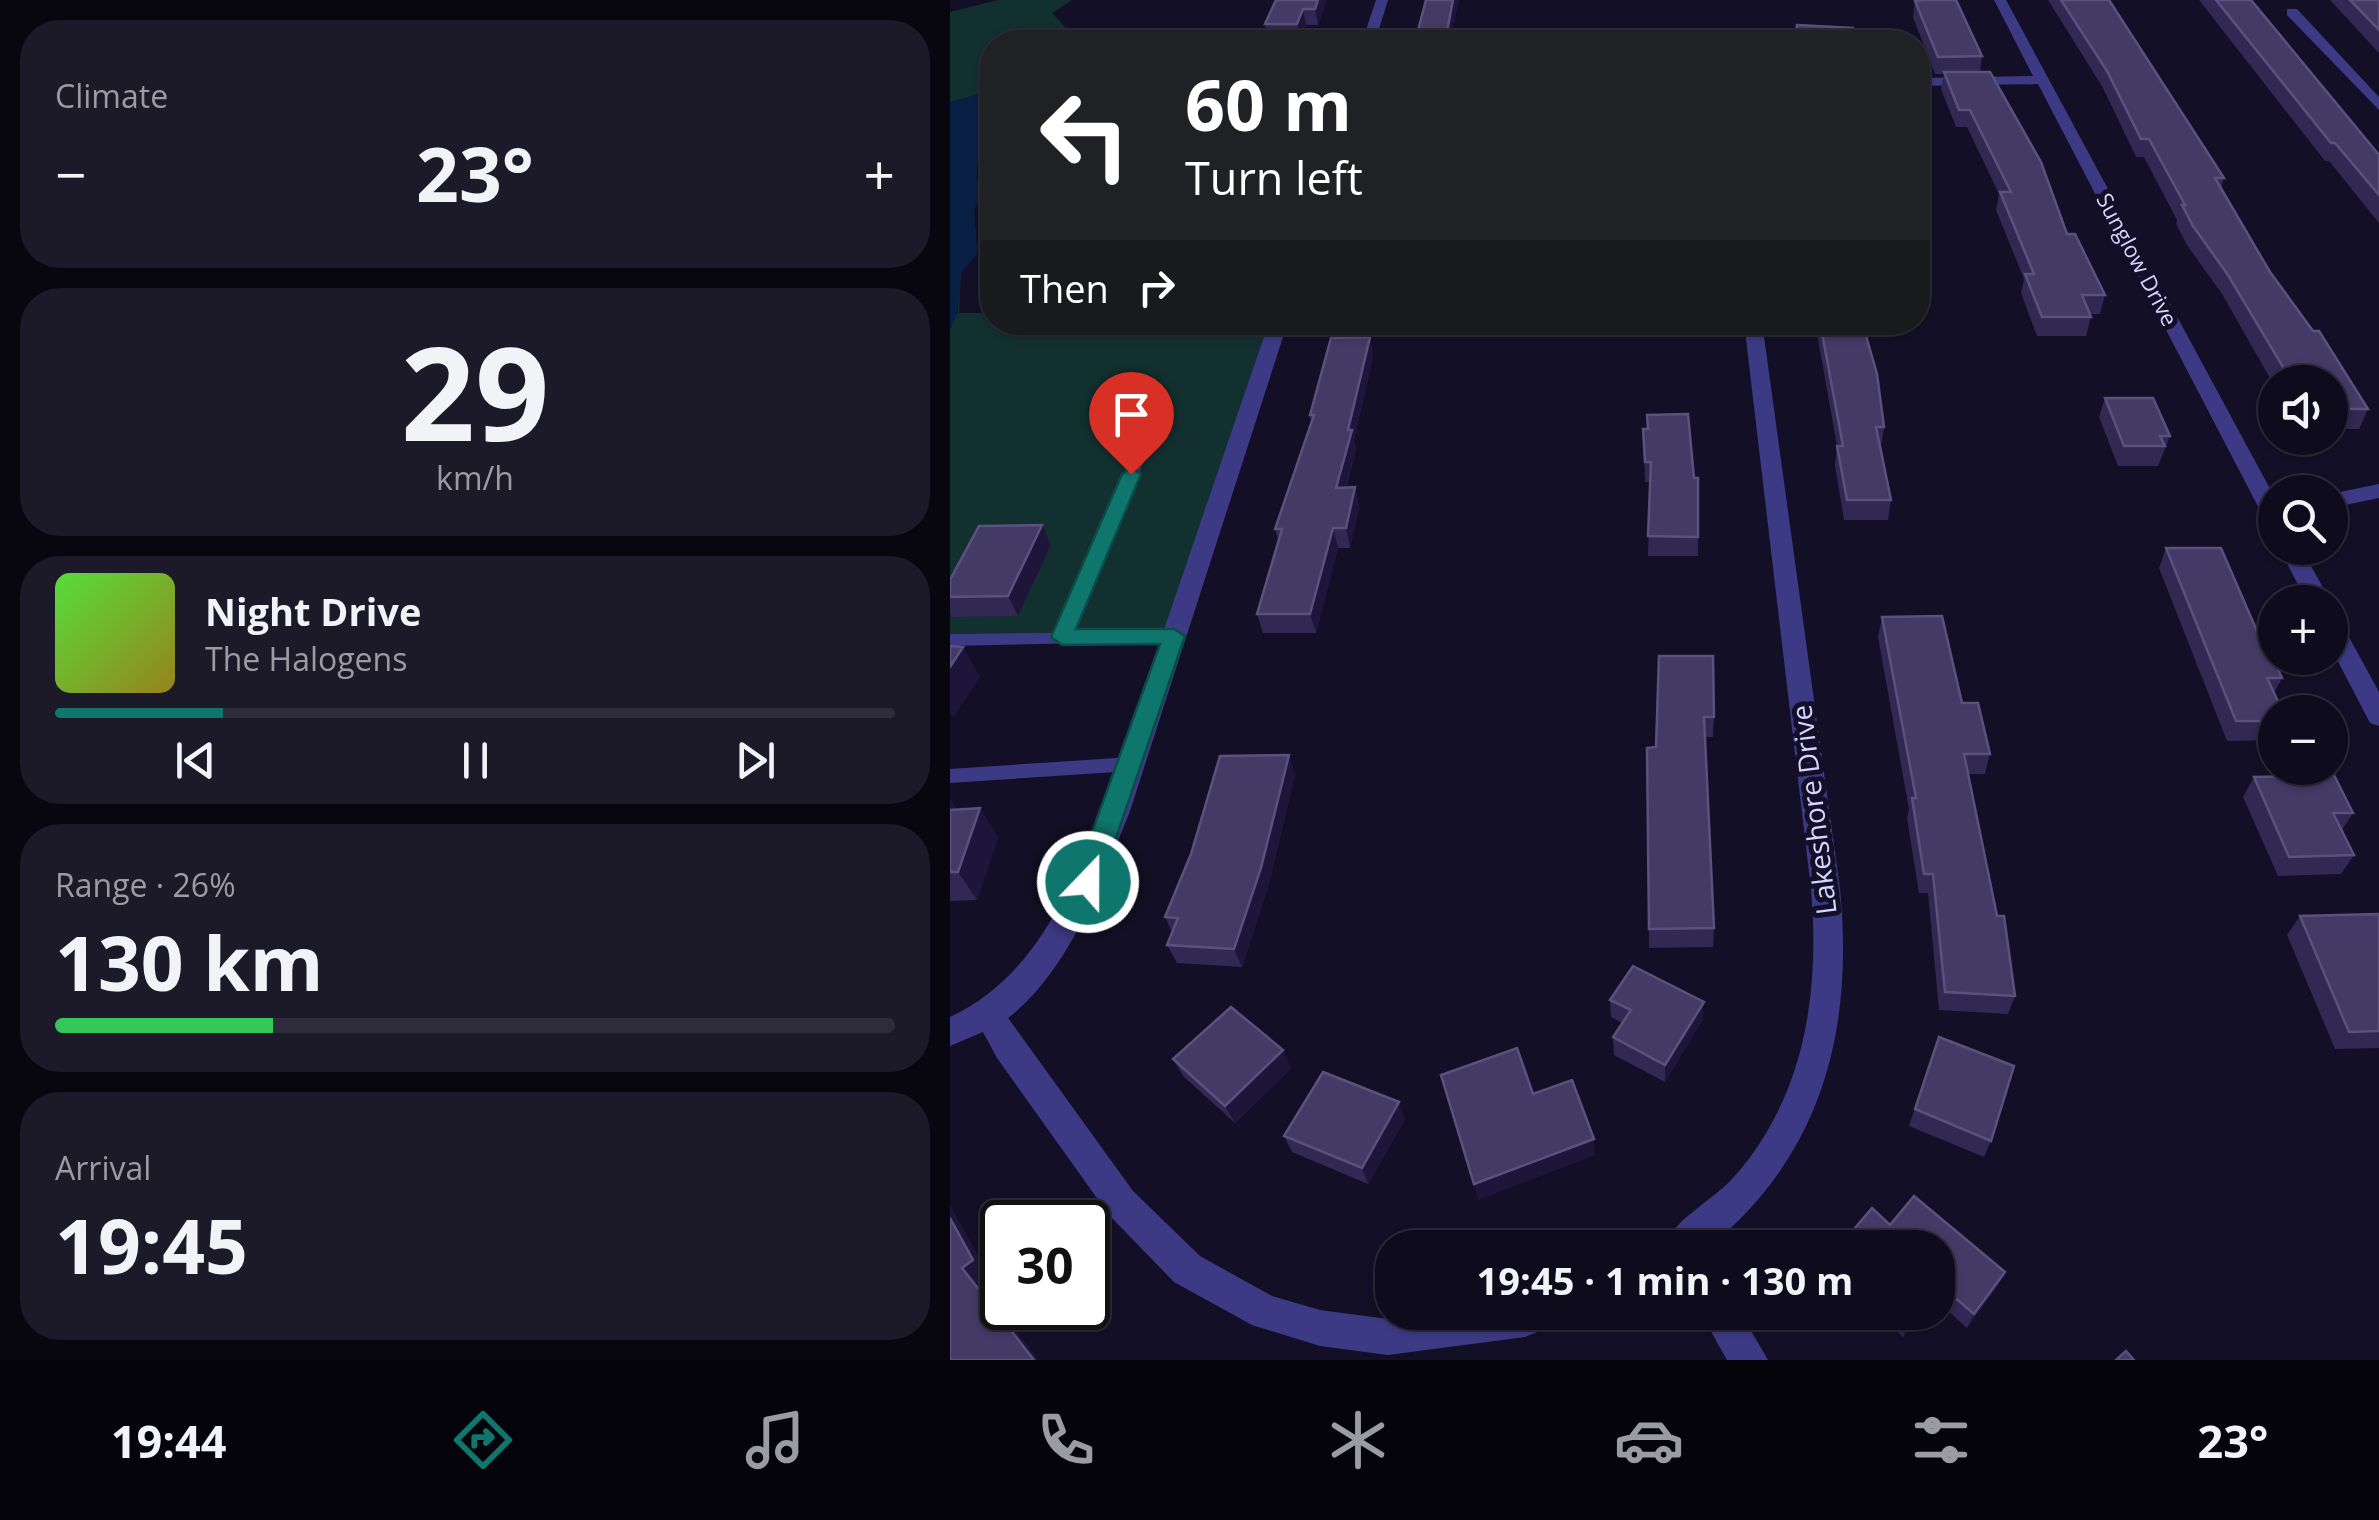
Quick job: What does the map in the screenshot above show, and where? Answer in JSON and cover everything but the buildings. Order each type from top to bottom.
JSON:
[{"type":"street","points":[[1372,30],[1382,0]]},
{"type":"street","name":"Sunglow Drive","points":[[2000,0],[2258,482]]},
{"type":"street","points":[[2292,12],[2379,106]]},
{"type":"street","points":[[1930,82],[2042,80]]},
{"type":"street","points":[[950,1032],[989,1014],[1014,995],[1065,924],[1088,882],[1132,764],[1274,335]]},
{"type":"street","name":"Lakeshore Drive","points":[[1703,1230],[1755,1182],[1782,1144],[1816,1056],[1830,978],[1817,837],[1755,335]]},
{"type":"street","points":[[2348,497],[2379,490]]},
{"type":"street","points":[[2348,657],[2379,716]]},
{"type":"street","points":[[989,1014],[1008,1048],[1121,1203],[1187,1269],[1265,1312],[1320,1328],[1388,1336],[1436,1330]]},
{"type":"street","points":[[1730,1330],[1750,1360]]},
{"type":"lane","points":[[1062,637],[1145,442]]},
{"type":"lane","points":[[950,640],[1174,636]]},
{"type":"lane","points":[[950,776],[1132,764]]},
{"type":"green space","points":[[998,0],[1072,0],[1052,13],[1065,30],[980,30],[980,198],[974,209],[977,254],[961,272],[959,313],[980,313],[980,335],[1274,335],[1174,637],[950,640],[950,12]]},
{"type":"water","points":[[980,93],[980,198],[974,209],[977,254],[961,272],[958,313],[950,330],[950,102]]},
{"type":"route","points":[[1088,882],[1116,811],[1174,636],[1062,637],[1131,474]]}]
